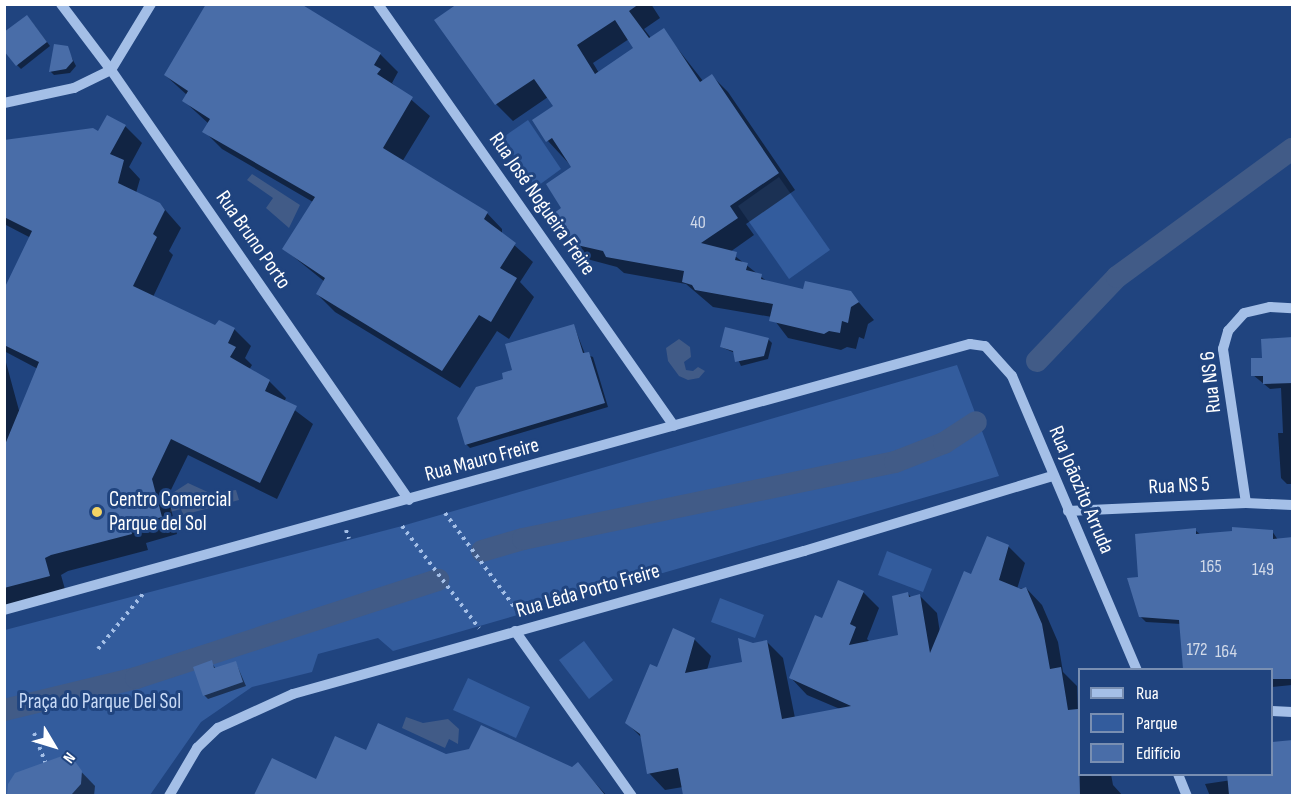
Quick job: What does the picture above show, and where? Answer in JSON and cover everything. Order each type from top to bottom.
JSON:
[{"type":"street","name":"Rua Bruno Porto","points":[[61,4],[111,70],[410,500]]},
{"type":"street","points":[[4,103],[74,88],[111,70],[151,4]]},
{"type":"street","name":"Rua José Nogueira Freire","points":[[378,4],[674,426]]},
{"type":"street","name":"Rua NS 6","points":[[1246,503],[1223,349],[1228,332],[1244,313],[1270,307],[1293,308]]},
{"type":"street","name":"Rua Mauro Freire","points":[[4,610],[970,344]]},
{"type":"street","name":"Rua Joãozito Arruda","points":[[970,344],[985,346],[1012,376],[1137,668]]},
{"type":"street","name":"Rua Lêda Porto Freire","points":[[170,795],[197,748],[218,728],[293,694],[804,551],[1053,476]]},
{"type":"street","name":"Rua NS 5","points":[[1068,511],[1246,503],[1293,505]]},
{"type":"street","points":[[515,631],[632,795]]},
{"type":"street","points":[[1273,711],[1293,712]]},
{"type":"street","points":[[1179,776],[1187,795]]},
{"type":"path","points":[[445,513],[521,616]]},
{"type":"path","points":[[402,526],[479,628]]},
{"type":"path","points":[[98,649],[143,594]]},
{"type":"path","points":[[34,733],[45,762]]},
{"type":"green space","points":[[528,120],[561,169],[535,188],[502,138]]},
{"type":"green space","points":[[779,177],[830,250],[789,279],[738,206]]},
{"type":"green space","name":"Praça do Parque Del Sol","points":[[957,365],[999,476],[393,651],[378,638],[318,654],[312,672],[252,687],[201,722],[150,795],[5,796],[5,630],[402,526]]},
{"type":"green space","points":[[887,551],[932,569],[923,592],[878,575]]},
{"type":"green space","points":[[720,598],[764,615],[755,638],[711,622]]},
{"type":"green space","points":[[584,641],[613,680],[589,699],[559,660]]},
{"type":"green space","points":[[468,678],[530,707],[516,738],[453,710]]},
{"type":"shaded area","points":[[252,174],[300,205],[289,228],[266,208],[273,198],[247,180]]},
{"type":"shaded area","points":[[679,339],[690,347],[691,357],[684,362],[686,370],[693,371],[698,367],[705,371],[699,378],[688,380],[679,376],[668,361],[666,348]]},
{"type":"shaded area","points":[[188,483],[212,494],[236,490],[239,500],[183,515],[181,509],[170,512],[171,494]]},
{"type":"shaded area","points":[[406,717],[423,723],[448,719],[459,729],[458,744],[449,739],[445,748],[402,728]]},
{"type":"building","points":[[206,4],[301,4],[381,53],[374,65],[381,69],[377,74],[413,97],[383,148],[488,212],[484,219],[516,243],[500,268],[517,278],[491,322],[479,315],[442,371],[316,294],[325,278],[282,249],[315,197],[202,132],[210,119],[182,101],[188,91],[164,75]]},
{"type":"building","points":[[457,4],[639,4],[629,11],[649,38],[664,28],[700,82],[712,74],[779,173],[730,206],[738,218],[701,243],[737,252],[735,260],[748,263],[746,270],[762,274],[761,279],[803,289],[805,281],[851,291],[859,302],[851,307],[848,323],[842,321],[840,333],[829,331],[824,334],[769,321],[773,304],[695,290],[692,285],[682,282],[684,271],[606,257],[603,251],[568,243],[550,216],[561,208],[546,184],[571,167],[552,138],[546,142],[532,120],[553,106],[534,79],[495,105],[434,20]],"holes":[[[615,20],[633,48],[595,74],[577,45]]]},
{"type":"building","points":[[27,15],[47,42],[16,66],[4,51],[4,32]]},
{"type":"building","points":[[54,44],[68,46],[73,61],[66,69],[49,72]]},
{"type":"building","points":[[107,115],[126,125],[110,154],[124,160],[118,183],[160,203],[165,210],[153,234],[157,237],[133,286],[215,325],[219,320],[235,328],[228,343],[236,347],[230,357],[270,380],[265,391],[297,406],[260,483],[171,439],[152,479],[162,517],[130,526],[132,534],[51,555],[45,558],[50,576],[4,588],[4,447],[39,362],[4,345],[4,289],[32,231],[4,217],[4,140],[93,128],[98,131]]},
{"type":"building","points":[[574,324],[583,353],[589,352],[605,403],[465,445],[457,418],[476,387],[503,379],[502,373],[512,370],[505,344]]},
{"type":"building","points":[[725,327],[769,338],[764,356],[735,362],[733,351],[720,347]]},
{"type":"building","points":[[1293,337],[1293,383],[1263,384],[1263,376],[1251,376],[1251,358],[1262,358],[1261,339]]},
{"type":"building","points":[[1232,527],[1273,530],[1273,539],[1293,537],[1293,679],[1273,679],[1273,668],[1183,668],[1179,620],[1139,617],[1127,578],[1138,577],[1135,534],[1196,528],[1196,534],[1232,531]]},
{"type":"building","points":[[987,536],[1009,545],[999,580],[1021,589],[1026,587],[1042,624],[1050,669],[1061,667],[1068,710],[1078,709],[1080,795],[683,795],[678,768],[647,774],[640,734],[625,723],[650,664],[657,667],[673,628],[695,638],[685,673],[742,662],[738,638],[753,643],[767,640],[782,719],[851,706],[789,678],[815,615],[822,618],[838,580],[864,591],[850,624],[856,627],[849,645],[898,635],[892,596],[908,592],[909,597],[920,594],[930,653],[964,571],[971,574]]},
{"type":"building","points":[[212,660],[214,668],[236,661],[243,682],[203,696],[193,667]]},
{"type":"building","points":[[378,723],[446,754],[469,749],[481,725],[572,767],[578,762],[605,795],[254,795],[272,758],[316,779],[335,736],[366,750]]},
{"type":"building","points":[[1293,740],[1293,795],[1229,795],[1227,776],[1273,776],[1273,742]]},
{"type":"building","points":[[62,756],[74,760],[82,771],[81,784],[72,794],[7,795],[8,784],[15,773]]},
{"type":"waterway","points":[[1037,361],[1117,277],[1292,149]]},
{"type":"waterway","points":[[482,551],[523,539],[895,462],[944,443],[976,422]]},
{"type":"waterway","points":[[4,710],[136,678],[438,580]]},
{"type":"place","name":"Centro Comercial Parque del Sol","points":[[97,512]]}]
